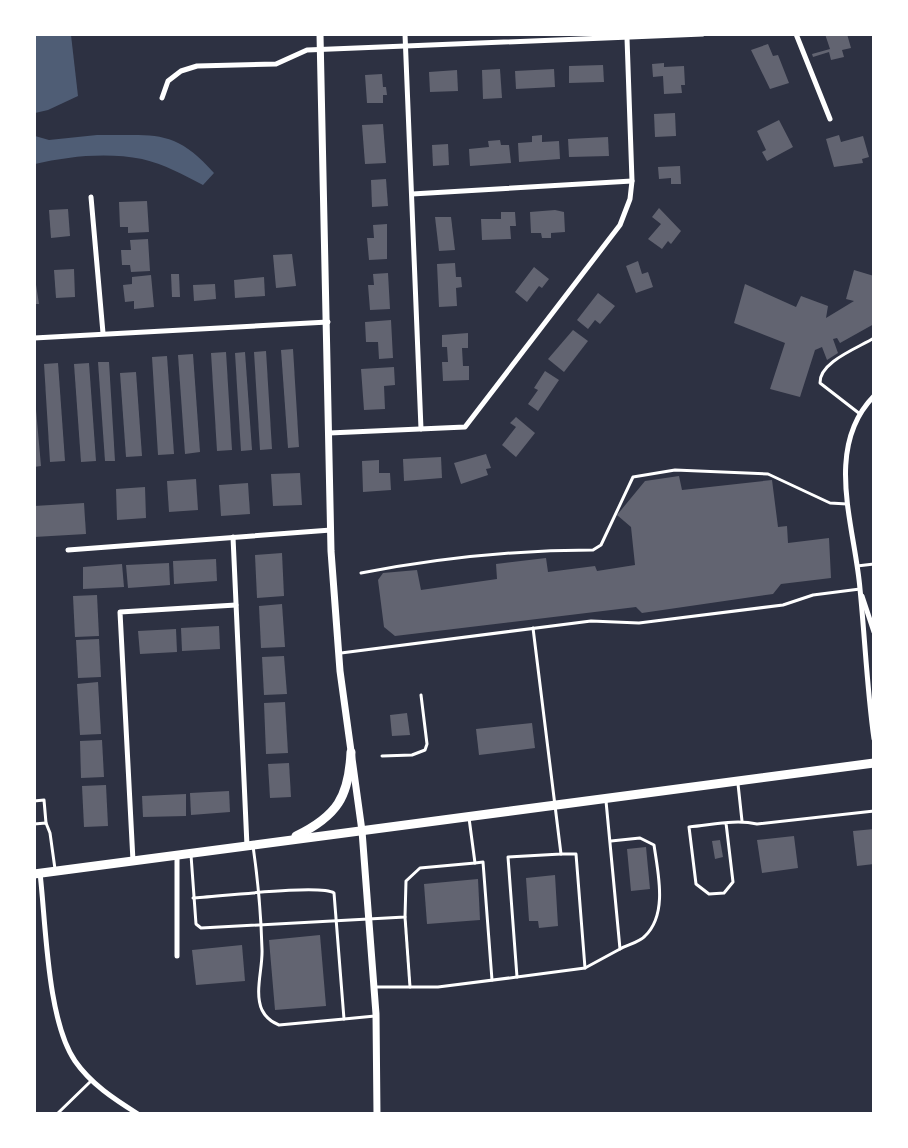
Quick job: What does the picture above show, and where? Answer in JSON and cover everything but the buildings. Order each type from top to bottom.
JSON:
[{"type":"main road","points":[[288,840],[312,828],[338,805],[350,773],[351,752]]},
{"type":"main road","points":[[37,874],[873,763]]},
{"type":"street","points":[[320,34],[331,530],[339,653],[362,831],[369,918],[376,1016],[377,1113]]},
{"type":"street","points":[[405,34],[421,429]]},
{"type":"street","points":[[162,98],[168,81],[181,71],[197,66],[276,64],[286,61],[296,53],[320,49],[703,34]]},
{"type":"street","points":[[796,34],[830,119]]},
{"type":"street","points":[[330,433],[465,427],[620,225],[630,199],[632,181],[627,38]]},
{"type":"street","points":[[411,194],[632,181]]},
{"type":"street","points":[[91,197],[103,333]]},
{"type":"street","points":[[34,338],[328,322]]},
{"type":"street","points":[[873,396],[860,414],[848,448],[846,471],[848,504],[860,589],[862,640],[873,739]]},
{"type":"street","points":[[68,550],[331,530]]},
{"type":"street","points":[[233,537],[250,846]]},
{"type":"street","points":[[860,589],[873,632]]},
{"type":"street","points":[[133,861],[120,612],[236,605]]},
{"type":"street","points":[[177,855],[177,956]]},
{"type":"street","points":[[37,874],[55,1001],[62,1033],[74,1060],[91,1081],[138,1113]]},
{"type":"lane","points":[[860,414],[828,391],[820,383],[820,376],[826,366],[873,338]]},
{"type":"lane","points":[[361,573],[413,563],[523,550],[593,550],[601,545],[633,477],[675,470],[768,474],[830,503],[848,504]]},
{"type":"lane","points":[[857,566],[873,564]]},
{"type":"lane","points":[[339,653],[591,621],[648,622],[783,605],[813,595],[860,589]]},
{"type":"lane","points":[[533,628],[561,854]]},
{"type":"lane","points":[[382,756],[412,755],[425,750],[427,744],[421,695]]},
{"type":"lane","points":[[738,781],[742,821]]},
{"type":"lane","points":[[606,798],[620,949]]},
{"type":"lane","points":[[34,801],[44,800],[46,823],[50,833],[56,871]]},
{"type":"lane","points":[[726,823],[733,882],[724,892],[709,894],[696,884],[689,828],[726,823],[742,821],[757,824],[873,811]]},
{"type":"lane","points":[[469,817],[475,863]]},
{"type":"lane","points":[[34,824],[46,823]]},
{"type":"lane","points":[[374,987],[410,988],[585,968],[645,937],[659,911],[654,845],[640,838],[610,841]]},
{"type":"lane","points":[[250,846],[260,893],[260,1000],[261,1009],[269,1021],[279,1025],[376,1016]]},
{"type":"lane","points":[[191,853],[196,924],[201,928],[405,917]]},
{"type":"lane","points":[[517,977],[508,857],[576,854],[585,968]]},
{"type":"lane","points":[[410,988],[405,917],[406,882],[420,868],[483,862],[492,980]]},
{"type":"lane","points":[[193,898],[328,890],[336,899],[344,1018]]},
{"type":"lane","points":[[57,1113],[91,1081]]},
{"type":"water","points":[[35,34],[71,35],[78,96],[48,110],[35,113]]},
{"type":"water","points":[[97,135],[162,137],[187,148],[214,173],[203,185],[174,170],[129,157],[88,156],[35,164],[35,136],[49,140]]}]
